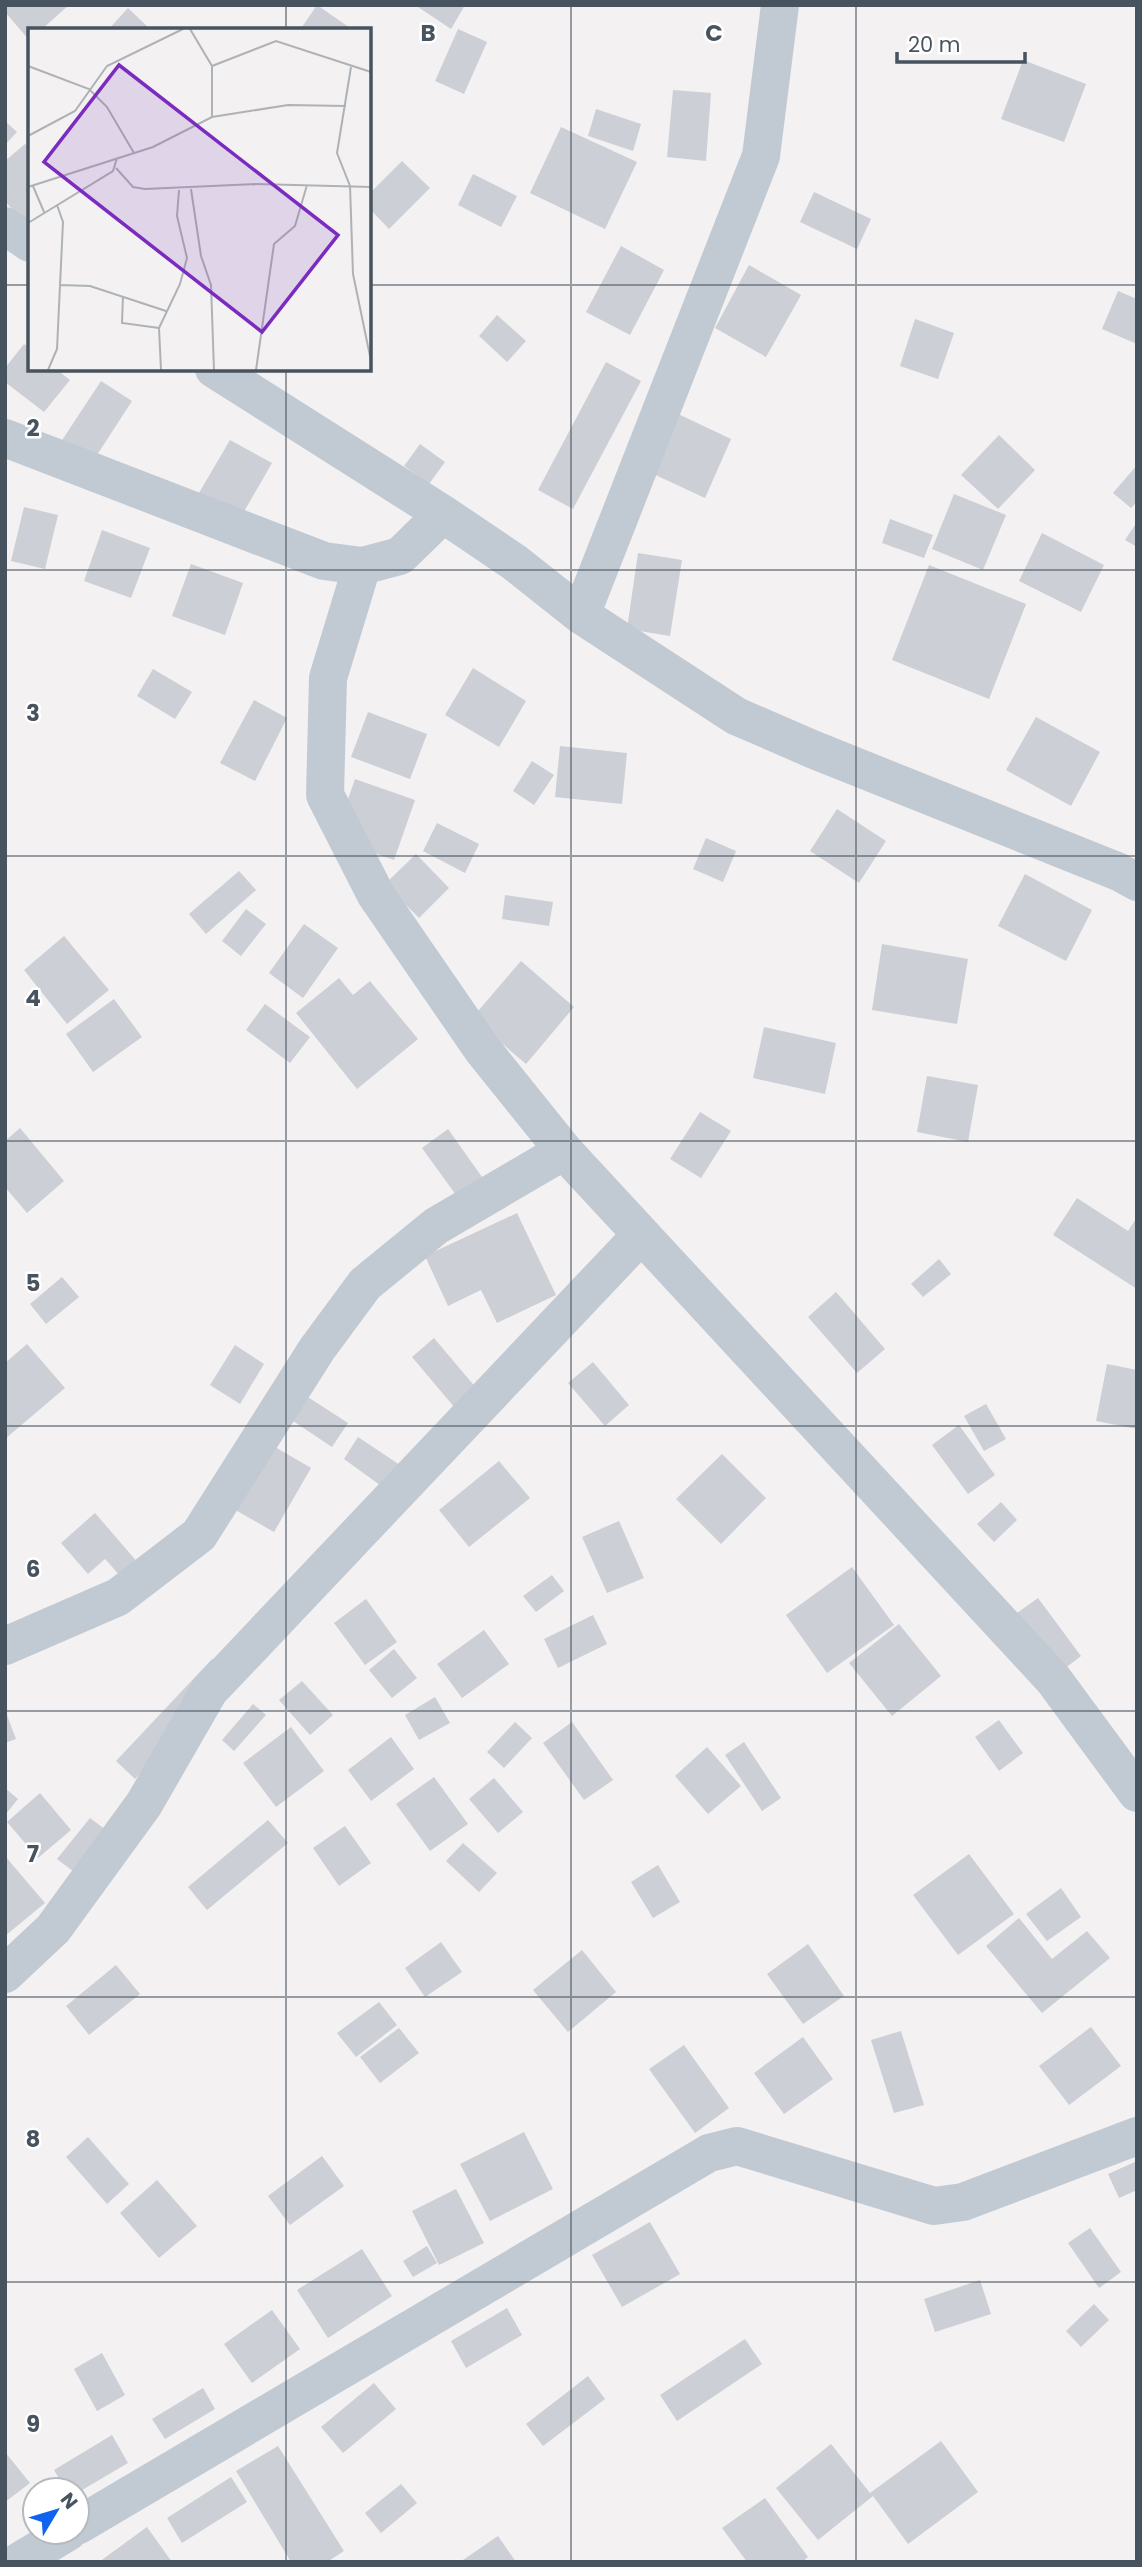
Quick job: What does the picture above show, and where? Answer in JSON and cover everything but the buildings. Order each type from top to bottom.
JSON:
[{"type":"street","points":[[581,615],[761,156],[780,5]]},
{"type":"street","points":[[5,226],[28,242]]},
{"type":"street","points":[[217,371],[443,514],[514,562],[581,615],[736,716],[812,750],[1119,872],[1137,882]]},
{"type":"street","points":[[5,438],[324,561],[362,566],[400,556],[443,514]]},
{"type":"street","points":[[362,566],[328,678],[325,795],[376,895],[482,1049],[564,1151],[1053,1679],[1137,1793]]},
{"type":"street","points":[[5,1646],[118,1597],[198,1535],[317,1349],[365,1284],[436,1226],[564,1151]]},
{"type":"street","points":[[5,1974],[53,1929],[144,1804],[209,1691],[641,1235]]},
{"type":"street","points":[[91,2518],[709,2153],[737,2146],[934,2206],[962,2203],[1137,2136]]},
{"type":"street","points":[[18,2562],[45,2546]]}]
